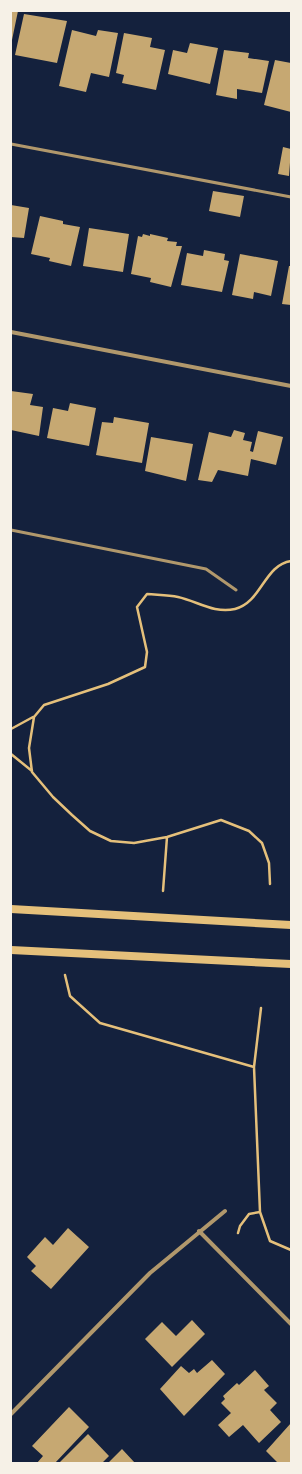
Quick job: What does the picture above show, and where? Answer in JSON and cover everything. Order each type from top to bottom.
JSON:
[{"type":"main road","points":[[11,909],[291,926]]},
{"type":"main road","points":[[11,950],[291,964]]},
{"type":"street","points":[[11,332],[291,386]]},
{"type":"street","points":[[11,1414],[150,1273],[225,1211]]},
{"type":"street","points":[[200,1231],[291,1324]]},
{"type":"lane","points":[[11,144],[291,197]]},
{"type":"lane","points":[[11,530],[206,570],[236,590]]},
{"type":"path","points":[[11,729],[34,717],[44,705],[108,684],[145,666],[147,652],[137,607],[147,594],[178,597],[211,608],[234,609],[247,604],[258,593],[269,575],[283,562],[291,561]]},
{"type":"path","points":[[32,772],[29,748],[34,717]]},
{"type":"path","points":[[11,754],[32,772],[53,797],[90,831],[111,841],[134,843],[167,837],[221,820],[249,831],[262,842],[269,863],[270,884]]},
{"type":"path","points":[[163,891],[167,837]]},
{"type":"path","points":[[65,975],[70,996],[100,1023],[254,1067]]},
{"type":"path","points":[[261,1008],[254,1067],[260,1212],[270,1241],[291,1250]]},
{"type":"path","points":[[238,1233],[240,1226],[249,1214],[260,1212]]},
{"type":"building","points":[[11,11],[18,11],[12,40],[11,40]]},
{"type":"building","points":[[24,14],[67,21],[57,63],[15,55]]},
{"type":"building","points":[[72,30],[96,36],[98,30],[118,33],[109,77],[91,73],[86,92],[59,86]]},
{"type":"building","points":[[124,33],[152,38],[150,47],[165,50],[156,90],[122,83],[124,75],[116,73]]},
{"type":"building","points":[[190,43],[218,48],[210,84],[168,74],[173,50],[187,53]]},
{"type":"building","points":[[224,50],[249,53],[248,58],[269,61],[262,93],[237,89],[237,99],[216,95]]},
{"type":"building","points":[[275,60],[291,63],[291,112],[264,105]]},
{"type":"building","points":[[283,147],[291,149],[289,176],[278,174]]},
{"type":"building","points":[[213,191],[244,196],[240,217],[209,211]]},
{"type":"building","points":[[11,205],[29,208],[24,238],[11,237]]},
{"type":"building","points":[[40,216],[63,221],[63,224],[80,227],[71,266],[49,261],[50,258],[31,254]]},
{"type":"building","points":[[89,228],[129,234],[123,272],[83,266]]},
{"type":"building","points":[[143,234],[168,238],[167,241],[177,242],[176,246],[182,246],[171,287],[150,282],[151,278],[131,274],[138,236],[142,237]]},
{"type":"building","points":[[204,250],[225,254],[224,260],[229,261],[222,292],[181,285],[187,253],[203,256]]},
{"type":"building","points":[[240,254],[278,261],[271,296],[254,292],[253,299],[232,295]]},
{"type":"building","points":[[289,266],[291,266],[291,305],[282,304]]},
{"type":"building","points":[[11,391],[33,394],[30,405],[43,407],[39,436],[11,430]]},
{"type":"building","points":[[70,403],[96,408],[89,446],[47,438],[53,408],[68,411]]},
{"type":"building","points":[[114,417],[149,423],[142,463],[96,455],[102,422],[113,423]]},
{"type":"building","points":[[234,430],[245,433],[243,440],[252,442],[250,451],[253,452],[258,431],[283,437],[276,465],[251,459],[248,476],[218,470],[212,482],[198,480],[209,432],[231,437]]},
{"type":"building","points":[[151,437],[193,444],[186,481],[145,471]]},
{"type":"building","points":[[68,1228],[89,1247],[51,1289],[31,1271],[36,1266],[27,1257],[45,1237],[53,1245]]},
{"type":"building","points":[[192,1320],[205,1334],[172,1367],[145,1339],[162,1322],[176,1336]]},
{"type":"building","points":[[212,1360],[225,1374],[184,1416],[160,1389],[181,1366],[189,1373],[194,1369],[197,1373]]},
{"type":"building","points":[[255,1370],[269,1386],[264,1390],[277,1403],[270,1410],[281,1422],[259,1443],[243,1425],[229,1437],[218,1425],[231,1413],[221,1403],[225,1399],[223,1396],[237,1383],[239,1385]]},
{"type":"building","points":[[69,1407],[89,1427],[55,1463],[37,1463],[43,1456],[32,1446]]},
{"type":"building","points":[[291,1423],[291,1463],[278,1463],[266,1451]]},
{"type":"building","points":[[88,1434],[109,1456],[102,1463],[59,1463]]},
{"type":"building","points":[[122,1449],[135,1463],[108,1463]]}]
